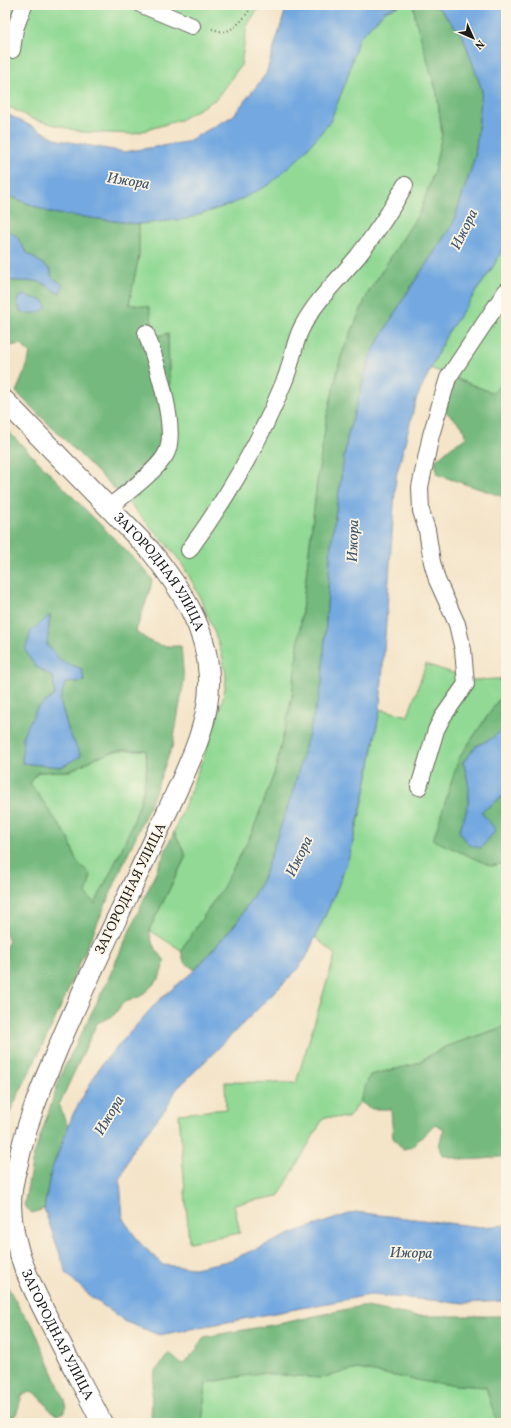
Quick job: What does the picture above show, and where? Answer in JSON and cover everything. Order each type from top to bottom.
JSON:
[{"type":"main road","name":"ЗАГОРОДНАЯ УЛИЦА","points":[[5,401],[150,550],[171,576],[192,609],[204,643],[208,660],[210,695],[202,729],[174,796],[77,1000],[40,1089],[22,1142],[12,1188],[11,1204],[14,1236],[24,1270],[102,1423]]},
{"type":"lane","points":[[12,50],[15,29],[24,5]]},
{"type":"lane","points":[[142,5],[192,26]]},
{"type":"lane","points":[[189,550],[218,511],[241,472],[285,381],[301,328],[318,303],[387,218],[404,185]]},
{"type":"lane","points":[[419,787],[436,730],[442,718],[466,684],[463,650],[457,624],[437,580],[432,562],[427,530],[421,512],[420,487],[431,435],[448,378],[506,291]]},
{"type":"lane","points":[[108,508],[153,470],[167,453],[169,424],[160,373],[146,333]]},
{"type":"path","points":[[212,29],[224,31],[231,29],[244,17],[253,5]]},
{"type":"green space","points":[[5,5],[260,5],[247,26],[241,65],[216,99],[180,120],[133,134],[82,132],[33,119],[5,105]]},
{"type":"green space","points":[[401,5],[414,5],[415,18],[437,93],[442,135],[434,171],[421,210],[368,293],[341,356],[327,416],[317,482],[292,697],[275,771],[252,833],[224,887],[181,950],[149,930],[186,856],[174,832],[210,739],[222,702],[226,680],[225,668],[215,635],[200,598],[184,567],[158,535],[126,500],[169,373],[168,333],[155,337],[129,304],[139,256],[139,224],[186,219],[234,203],[347,79],[358,39],[385,11]]},
{"type":"green space","points":[[414,5],[429,5],[439,8],[463,36],[482,90],[475,157],[453,224],[403,299],[371,354],[347,438],[331,544],[322,685],[293,791],[262,881],[237,922],[195,970],[184,962],[181,950],[223,887],[252,833],[275,771],[292,697],[317,482],[327,416],[341,356],[368,293],[421,210],[434,171],[442,134],[437,93],[415,18]]},
{"type":"green space","points":[[5,194],[51,213],[139,224],[139,256],[129,304],[149,307],[155,337],[168,333],[169,373],[174,422],[172,448],[126,500],[16,392],[27,366],[30,353],[20,344],[5,347],[5,279],[15,281],[37,281],[59,294],[51,275],[51,270],[26,252],[17,237],[5,228]]},
{"type":"green space","points":[[506,243],[506,379],[493,393],[430,368],[447,334],[493,267]]},
{"type":"green space","points":[[454,378],[493,393],[506,379],[506,496],[504,497],[438,475],[435,461],[451,447],[466,438],[462,426],[445,411]]},
{"type":"green space","points":[[5,428],[144,569],[152,579],[150,590],[136,631],[157,644],[181,646],[184,680],[173,744],[154,795],[52,1026],[5,1122],[5,948],[9,940],[5,934]],"holes":[[[50,615],[47,645],[62,662],[82,669],[84,681],[65,683],[60,701],[69,732],[81,756],[61,767],[22,763],[37,708],[55,695],[53,677],[35,666]],[[119,750],[146,750],[147,768],[144,787],[131,828],[95,904],[86,894],[91,875],[76,860],[69,839],[30,783],[38,772],[70,771],[95,758]]]},
{"type":"green space","points":[[426,664],[473,680],[500,679],[503,693],[459,758],[491,866],[506,863],[506,1026],[447,1046],[413,1065],[370,1075],[360,1102],[348,1118],[324,1117],[279,1196],[234,1204],[240,1233],[189,1242],[179,1114],[226,1109],[225,1082],[296,1083],[335,955],[315,937],[338,887],[354,837],[367,783],[380,709],[408,716]]},
{"type":"green space","points":[[506,674],[506,708],[500,713],[505,726],[493,738],[476,746],[463,762],[468,781],[469,797],[466,812],[459,831],[481,812],[506,794],[506,863],[491,866],[433,840],[459,758],[503,693],[500,679]]},
{"type":"green space","points":[[119,750],[146,750],[146,770],[143,791],[122,849],[95,904],[86,894],[91,875],[76,860],[69,839],[30,783],[38,772],[70,771],[95,758]]},
{"type":"green space","points":[[174,832],[186,856],[149,930],[153,945],[165,961],[159,979],[141,996],[123,1003],[113,1016],[97,1023],[59,1105],[68,1127],[51,1171],[44,1209],[32,1213],[24,1206],[33,1158],[62,1072],[105,986]]},
{"type":"green space","points":[[506,1026],[506,1156],[482,1159],[458,1159],[442,1154],[439,1145],[444,1129],[435,1124],[412,1147],[403,1149],[393,1138],[391,1109],[372,1109],[360,1102],[370,1075],[413,1065],[447,1046]]},
{"type":"green space","points":[[5,1282],[21,1311],[32,1324],[66,1403],[65,1412],[57,1415],[39,1396],[30,1392],[22,1395],[17,1412],[11,1422],[5,1422]]},
{"type":"green space","points":[[361,1306],[415,1316],[506,1316],[506,1423],[497,1423],[486,1387],[432,1383],[358,1369],[320,1378],[260,1373],[206,1383],[202,1423],[151,1423],[152,1392],[155,1372],[169,1353],[182,1365],[195,1352],[204,1337],[283,1323]]},
{"type":"green space","points":[[358,1369],[432,1383],[486,1387],[497,1423],[202,1423],[206,1383],[260,1373],[320,1378]]},
{"type":"water","name":"Ижора","points":[[287,5],[401,5],[385,11],[358,39],[347,79],[330,122],[300,157],[270,184],[234,203],[186,219],[139,224],[51,213],[5,194],[5,113],[59,140],[124,152],[186,142],[233,116],[266,74]]},
{"type":"water","name":"Ижора","points":[[429,5],[503,5],[506,10],[506,243],[493,267],[447,334],[416,400],[396,477],[380,709],[365,791],[350,854],[337,889],[306,958],[295,972],[176,1090],[167,1107],[133,1149],[120,1180],[123,1219],[140,1243],[163,1265],[194,1268],[228,1261],[298,1231],[355,1212],[481,1227],[506,1225],[506,1301],[466,1303],[370,1295],[159,1335],[126,1322],[90,1296],[67,1274],[44,1209],[51,1171],[73,1114],[101,1065],[158,1001],[195,970],[237,922],[262,881],[293,791],[322,685],[331,544],[347,438],[371,354],[403,299],[453,224],[475,157],[482,90],[463,36],[439,8]]},
{"type":"water","points":[[5,228],[17,237],[26,252],[51,270],[51,276],[63,285],[59,294],[37,281],[16,281],[5,279]]},
{"type":"water","points":[[24,295],[44,301],[47,307],[34,313],[20,311],[17,299]]},
{"type":"water","points":[[50,615],[47,645],[62,662],[82,669],[84,681],[65,683],[60,701],[69,732],[81,756],[61,767],[22,763],[23,735],[37,708],[55,695],[53,677],[35,666],[25,650],[31,631]]},
{"type":"water","points":[[506,708],[506,794],[481,812],[496,830],[481,848],[469,845],[459,831],[466,812],[469,797],[468,781],[463,762],[476,746],[493,738],[505,726],[500,713]]}]
